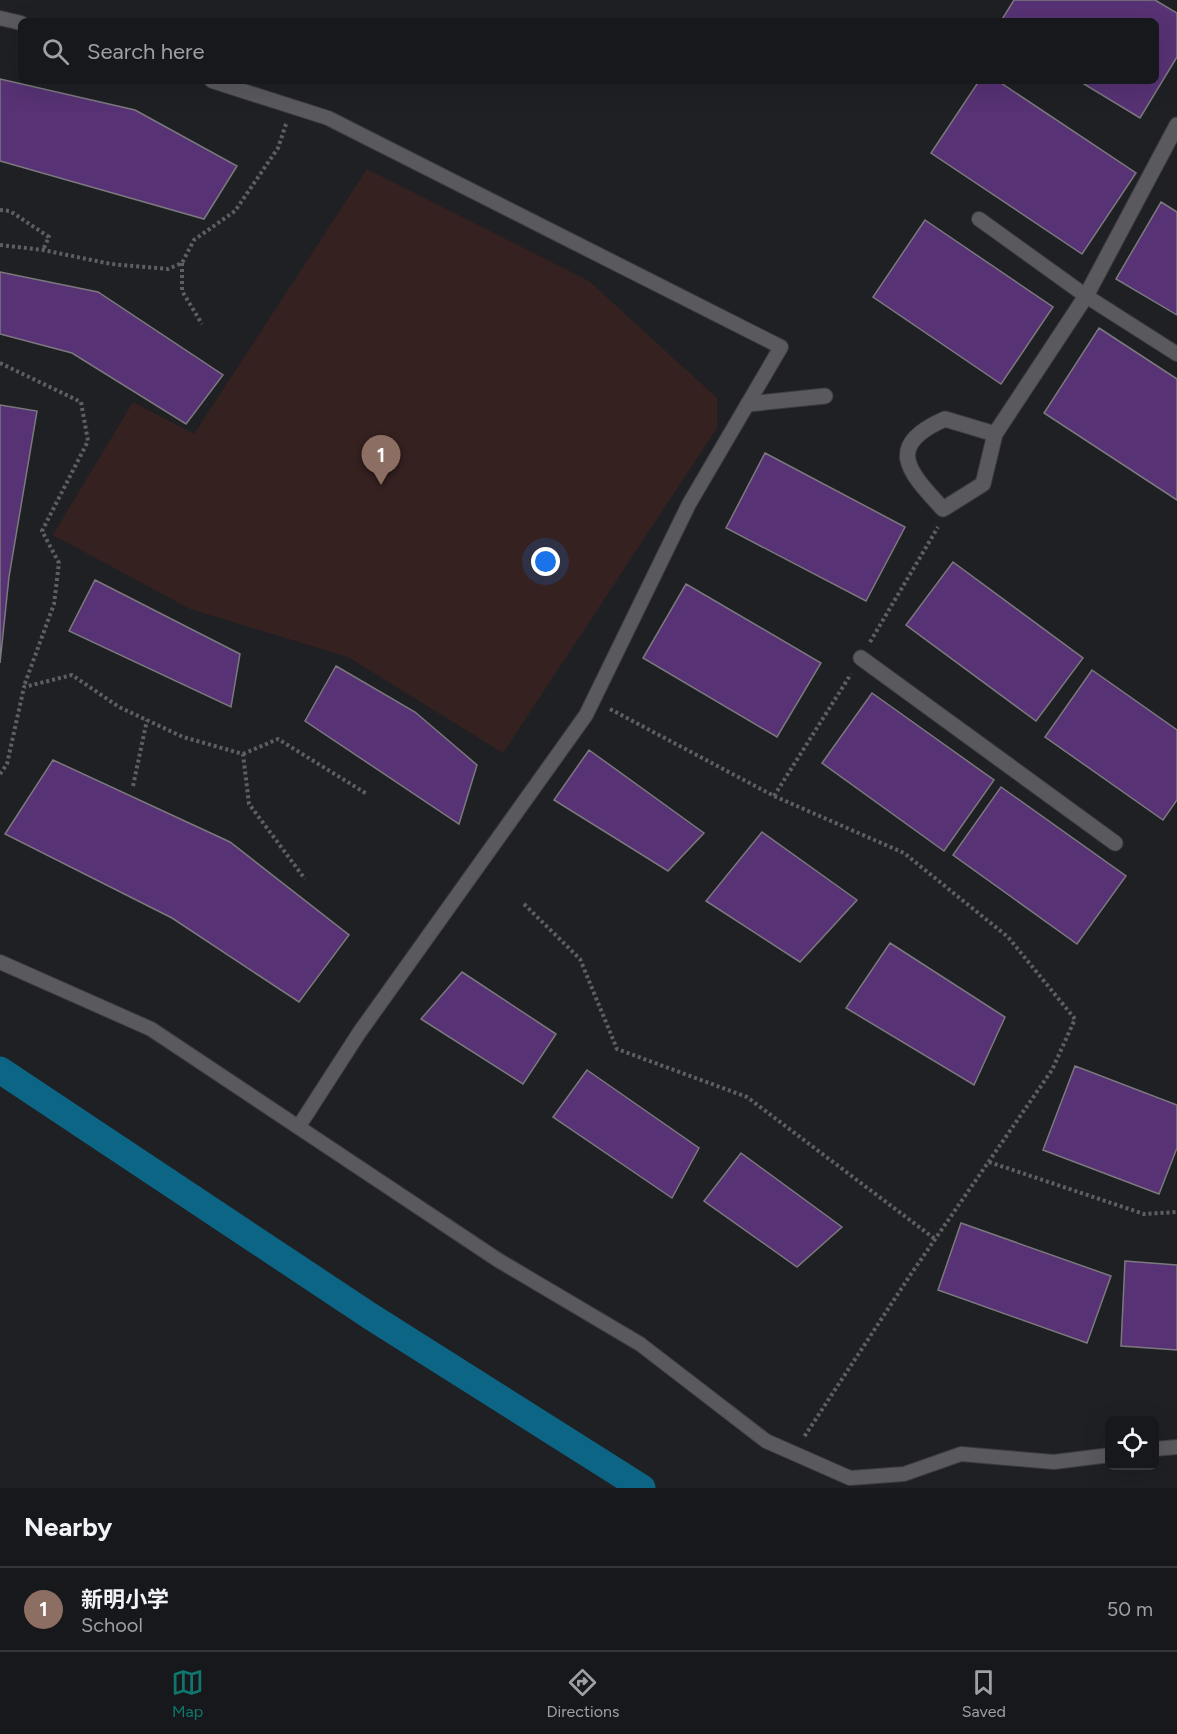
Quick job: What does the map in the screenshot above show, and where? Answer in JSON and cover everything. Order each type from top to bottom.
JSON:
[{"type":"street","points":[[995,434],[945,419],[928,427],[911,444],[907,458],[910,471],[943,509],[983,484],[995,434],[1086,296],[1177,125]]},
{"type":"street","points":[[748,404],[825,396]]},
{"type":"street","points":[[861,658],[1115,843]]},
{"type":"lane","points":[[0,18],[18,22]]},
{"type":"lane","points":[[222,84],[328,118],[781,346],[688,504],[586,715],[359,1033],[299,1126]]},
{"type":"lane","points":[[979,219],[1086,296],[1177,354]]},
{"type":"lane","points":[[0,962],[151,1029],[498,1260],[640,1344],[766,1441],[850,1478],[904,1474],[961,1454],[1054,1462],[1105,1456]]},
{"type":"lane","points":[[1159,1449],[1177,1447]]},
{"type":"path","points":[[202,324],[182,291],[182,263],[194,240],[235,211],[278,148],[292,106]]},
{"type":"path","points":[[0,210],[10,211],[49,237],[43,250]]},
{"type":"path","points":[[0,244],[111,264],[168,269],[182,263]]},
{"type":"path","points":[[0,363],[81,402],[88,441],[42,531],[59,563],[54,604],[24,687],[7,764],[0,774]]},
{"type":"path","points":[[24,687],[72,675],[119,707],[183,737],[243,754],[278,739],[367,794]]},
{"type":"path","points":[[593,700],[774,796],[904,853],[1008,937],[1076,1019],[1052,1070],[935,1239],[793,1453]]},
{"type":"path","points":[[133,786],[147,720]]},
{"type":"path","points":[[243,754],[249,804],[305,879]]},
{"type":"path","points":[[524,904],[580,959],[616,1050],[747,1097],[935,1239]]},
{"type":"path","points":[[988,1162],[1144,1214],[1177,1212]]},
{"type":"shaded area","points":[[367,169],[589,281],[717,398],[717,428],[503,753],[348,657],[190,609],[53,535],[133,402],[194,434]]},
{"type":"building","points":[[1014,0],[1155,0],[1177,13],[1177,57],[1140,118],[1084,84],[1159,84],[1159,18],[1003,18]]},
{"type":"building","points":[[0,79],[135,110],[237,166],[204,219],[0,161]]},
{"type":"building","points":[[977,84],[1002,84],[1136,173],[1082,254],[931,153]]},
{"type":"building","points":[[1161,202],[1177,212],[1177,315],[1116,279]]},
{"type":"building","points":[[925,220],[1053,307],[1001,384],[873,297]]},
{"type":"building","points":[[0,272],[98,292],[223,375],[186,424],[72,353],[0,334]]},
{"type":"building","points":[[1099,328],[1177,379],[1177,500],[1044,413]]},
{"type":"building","points":[[0,405],[37,411],[9,577],[0,663]]},
{"type":"building","points":[[765,453],[905,527],[866,601],[726,528]]},
{"type":"building","points":[[953,562],[1083,658],[1036,721],[906,625]]},
{"type":"building","points":[[95,580],[240,654],[231,707],[69,631]]},
{"type":"building","points":[[686,584],[821,663],[777,737],[643,658]]},
{"type":"building","points":[[336,666],[415,712],[477,765],[459,824],[305,721]]},
{"type":"building","points":[[1092,670],[1177,730],[1177,800],[1163,820],[1045,737]]},
{"type":"building","points":[[872,693],[994,780],[944,851],[822,763]]},
{"type":"building","points":[[589,750],[704,833],[668,871],[554,800]]},
{"type":"building","points":[[53,760],[230,842],[349,935],[299,1002],[172,918],[5,834]]},
{"type":"building","points":[[1001,787],[1126,876],[1077,944],[953,855]]},
{"type":"building","points":[[762,832],[857,900],[800,962],[706,901]]},
{"type":"building","points":[[890,943],[1005,1017],[974,1085],[846,1008]]},
{"type":"building","points":[[462,972],[556,1034],[523,1084],[421,1019]]},
{"type":"building","points":[[1075,1066],[1177,1105],[1177,1148],[1159,1194],[1043,1150]]},
{"type":"building","points":[[587,1070],[699,1148],[672,1198],[553,1117]]},
{"type":"building","points":[[741,1153],[842,1227],[797,1267],[704,1201]]},
{"type":"building","points":[[961,1223],[1111,1276],[1087,1343],[938,1290]]},
{"type":"building","points":[[1125,1261],[1177,1265],[1177,1350],[1121,1346]]},
{"type":"waterway","points":[[0,1070],[370,1316],[642,1488]]},
{"type":"place","name":"新明小学","points":[[381,485]]}]
